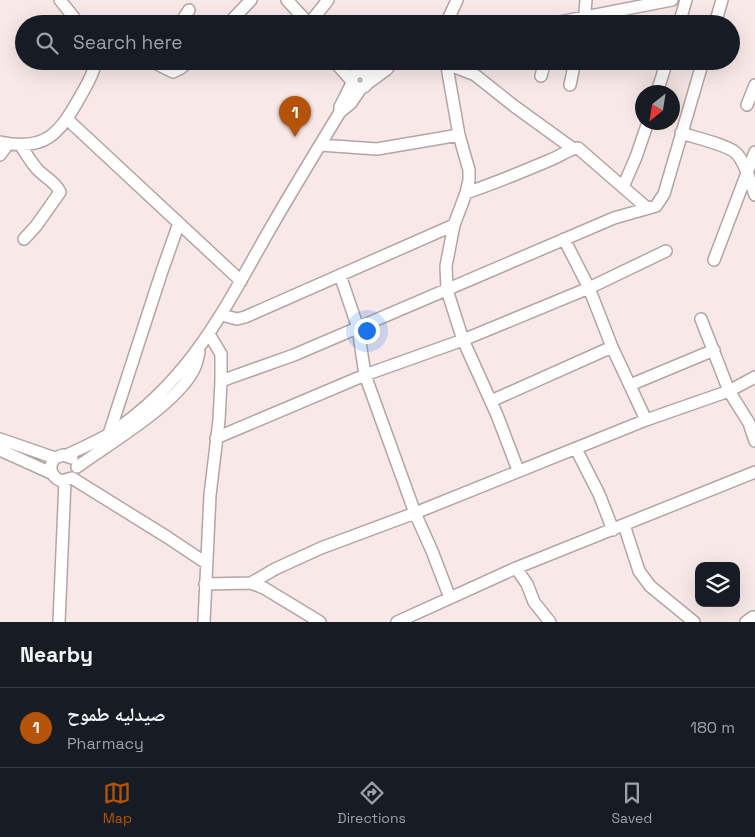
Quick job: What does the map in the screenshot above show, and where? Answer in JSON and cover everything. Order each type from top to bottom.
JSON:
[{"type":"street","points":[[60,0],[72,15]]},
{"type":"street","points":[[237,15],[251,0]]},
{"type":"street","points":[[278,0],[292,15]]},
{"type":"street","points":[[287,0],[301,15]]},
{"type":"street","points":[[316,15],[328,0]]},
{"type":"street","points":[[450,15],[457,0]]},
{"type":"street","points":[[585,15],[586,0]]},
{"type":"street","points":[[611,12],[615,0]]},
{"type":"street","points":[[601,15],[672,0]]},
{"type":"street","points":[[682,15],[686,0]]},
{"type":"street","points":[[718,15],[722,0]]},
{"type":"street","points":[[186,15],[190,10]]},
{"type":"street","points":[[0,155],[4,143],[21,146],[41,143],[56,132],[66,119],[94,70]]},
{"type":"street","points":[[343,70],[358,84]]},
{"type":"street","points":[[358,84],[353,75],[367,70]]},
{"type":"street","points":[[52,473],[51,465],[55,458],[63,454],[67,455],[110,434],[143,409],[173,381],[201,346],[222,315],[340,112],[340,106],[358,84],[385,70]]},
{"type":"street","points":[[448,70],[459,135],[469,170],[469,180],[454,225],[446,266],[447,290],[463,340],[491,401],[518,470]]},
{"type":"street","points":[[464,70],[475,75],[572,148]]},
{"type":"street","points":[[541,76],[543,70]]},
{"type":"street","points":[[570,84],[573,70]]},
{"type":"street","points":[[659,85],[664,70]]},
{"type":"street","points":[[221,381],[254,371],[358,328],[614,218],[656,206],[664,194],[700,70]]},
{"type":"street","points":[[747,105],[755,85]]},
{"type":"street","points":[[66,119],[241,281]]},
{"type":"street","points":[[623,187],[645,130]]},
{"type":"street","points":[[681,133],[732,150],[736,154],[755,195]]},
{"type":"street","points":[[320,145],[377,149],[459,135]]},
{"type":"street","points":[[21,146],[31,161],[58,187],[60,192],[36,226],[24,239]]},
{"type":"street","points":[[466,192],[504,180],[572,148],[578,148],[647,208]]},
{"type":"street","points":[[714,260],[755,152]]},
{"type":"street","points":[[110,434],[179,223]]},
{"type":"street","points":[[222,315],[237,319],[245,317],[454,225]]},
{"type":"street","points":[[564,239],[589,288],[612,347],[646,420]]},
{"type":"street","points":[[216,438],[365,375],[463,340],[589,288],[666,251]]},
{"type":"street","points":[[340,275],[358,328],[365,375],[415,513],[450,598]]},
{"type":"street","points":[[701,318],[729,391],[749,423],[755,441]]},
{"type":"street","points":[[204,622],[210,495],[221,402],[221,354],[208,334]]},
{"type":"street","points":[[77,467],[120,437],[179,389],[195,368],[201,346]]},
{"type":"street","points":[[491,401],[612,347]]},
{"type":"street","points":[[630,385],[714,350]]},
{"type":"street","points":[[251,583],[321,548],[415,513],[646,420],[729,391],[755,377]]},
{"type":"street","points":[[0,439],[55,458]]},
{"type":"street","points":[[576,449],[618,527],[639,571],[650,586],[694,622]]},
{"type":"street","points":[[0,450],[52,473],[57,479],[69,479],[167,537],[206,563]]},
{"type":"street","points":[[67,455],[74,459],[77,467],[75,475],[69,479]]},
{"type":"street","points":[[397,622],[516,568],[755,472]]},
{"type":"street","points":[[59,622],[69,479]]},
{"type":"street","points":[[516,568],[527,584],[534,602],[550,622]]},
{"type":"street","points":[[205,584],[251,583],[264,588],[320,622]]},
{"type":"place","name":"صيدليه طموح","points":[[295,137]]}]
